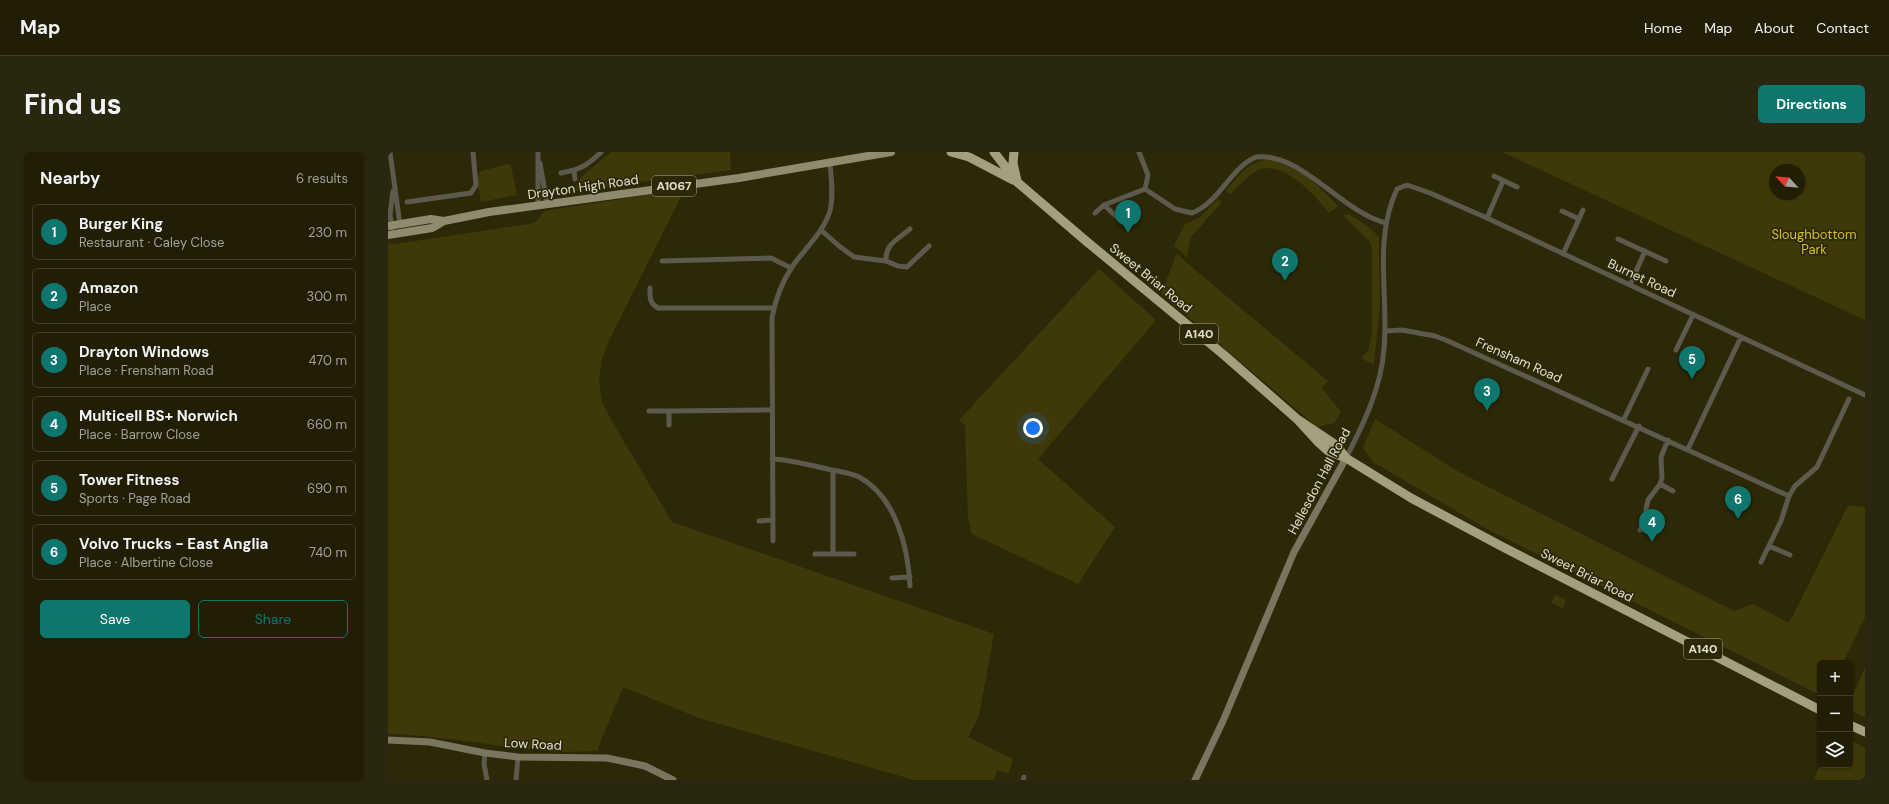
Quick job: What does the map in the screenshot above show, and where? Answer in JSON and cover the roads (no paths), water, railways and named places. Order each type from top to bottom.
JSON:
[{"type":"highway","name":"A140","points":[[951,152],[969,157],[1018,182]]},
{"type":"highway","name":"Sweet Briar Road","points":[[994,152],[1018,182],[1095,249],[1224,355],[1297,419],[1323,447],[1332,453],[1346,458],[1411,498],[1501,546],[1817,708]]},
{"type":"highway","points":[[1014,152],[1013,163],[1018,182]]},
{"type":"highway","points":[[1853,726],[1865,732]]},
{"type":"main road","name":"Drayton High Road","points":[[389,226],[431,219],[444,221],[538,205],[732,179],[891,152]]},
{"type":"main road","name":"Drayton High Road","points":[[392,234],[432,228],[444,221]]},
{"type":"street","points":[[390,152],[400,224],[392,234]]},
{"type":"street","points":[[407,202],[471,193],[476,185],[473,152]]},
{"type":"street","points":[[538,152],[547,204]]},
{"type":"street","points":[[538,152],[538,205]]},
{"type":"street","points":[[561,173],[574,171],[588,165],[602,152]]},
{"type":"street","points":[[1139,152],[1148,175],[1145,189]]},
{"type":"street","points":[[1145,189],[1175,209],[1192,213],[1208,204],[1244,164],[1256,157],[1270,154],[1287,156]]},
{"type":"street","points":[[773,541],[772,318],[774,308],[785,279],[791,268],[821,230],[826,220],[832,201],[830,162]]},
{"type":"street","points":[[1302,163],[1346,201],[1374,219],[1386,223]]},
{"type":"street","points":[[574,171],[574,179]]},
{"type":"street","points":[[1494,176],[1517,187]]},
{"type":"street","points":[[1487,218],[1503,181]]},
{"type":"street","name":"Hellesdon Hall Road","points":[[1195,780],[1223,722],[1294,552],[1346,458],[1365,419],[1376,389],[1383,361],[1385,331],[1384,252],[1386,223],[1396,189],[1407,185]]},
{"type":"street","name":"Burnet Road","points":[[1407,185],[1430,193],[1487,218],[1865,395]]},
{"type":"street","points":[[392,234],[389,226],[394,186]]},
{"type":"street","points":[[1095,213],[1104,206],[1145,189]]},
{"type":"street","points":[[1104,206],[1119,219]]},
{"type":"street","points":[[1563,254],[1583,210]]},
{"type":"street","points":[[1562,211],[1579,219]]},
{"type":"street","points":[[886,261],[886,252],[891,244],[910,229]]},
{"type":"street","points":[[821,230],[839,246],[854,256],[886,261],[898,266],[907,267],[928,246]]},
{"type":"street","points":[[1618,239],[1666,261]]},
{"type":"street","points":[[1630,285],[1645,251]]},
{"type":"street","points":[[662,261],[771,258],[791,268]]},
{"type":"street","points":[[650,288],[650,299],[653,305],[658,308],[774,308]]},
{"type":"street","points":[[1676,350],[1693,315]]},
{"type":"street","name":"Frensham Road","points":[[1385,331],[1402,330],[1442,338],[1624,419],[1789,496]]},
{"type":"street","points":[[1688,449],[1741,337]]},
{"type":"street","points":[[1624,419],[1648,370]]},
{"type":"street","points":[[1761,562],[1781,521],[1789,496],[1794,486],[1817,467],[1849,399]]},
{"type":"street","points":[[649,411],[772,410]]},
{"type":"street","points":[[669,411],[669,425]]},
{"type":"street","points":[[1612,479],[1623,449],[1638,426]]},
{"type":"street","points":[[1640,530],[1646,516],[1648,500],[1660,484],[1662,478],[1661,457],[1668,440]]},
{"type":"street","points":[[772,460],[797,462],[833,470],[857,476],[866,482],[890,506],[894,514],[908,559],[910,586]]},
{"type":"street","points":[[833,470],[833,554]]},
{"type":"street","points":[[1660,484],[1673,491]]},
{"type":"street","points":[[759,520],[773,520]]},
{"type":"street","points":[[1644,522],[1656,527]]},
{"type":"street","points":[[1769,546],[1790,555]]},
{"type":"street","points":[[815,554],[854,554]]},
{"type":"street","points":[[892,578],[910,577]]},
{"type":"street","name":"Low Road","points":[[388,740],[430,742],[485,753],[518,757],[607,758],[645,766],[673,780]]},
{"type":"street","points":[[485,753],[484,764],[487,780]]},
{"type":"street","points":[[516,780],[518,757]]},
{"type":"place","name":"Burger King","points":[[1128,233]]},
{"type":"place","name":"Amazon","points":[[1285,281]]},
{"type":"place","name":"Tower Fitness","points":[[1692,379]]},
{"type":"place","name":"Drayton Windows","points":[[1487,411]]},
{"type":"place","name":"Volvo Trucks - East Anglia","points":[[1738,519]]},
{"type":"place","name":"Multicell BS+ Norwich","points":[[1652,542]]},
{"type":"park label","name":"Sloughbottom Park","points":[[1814,242]]}]
